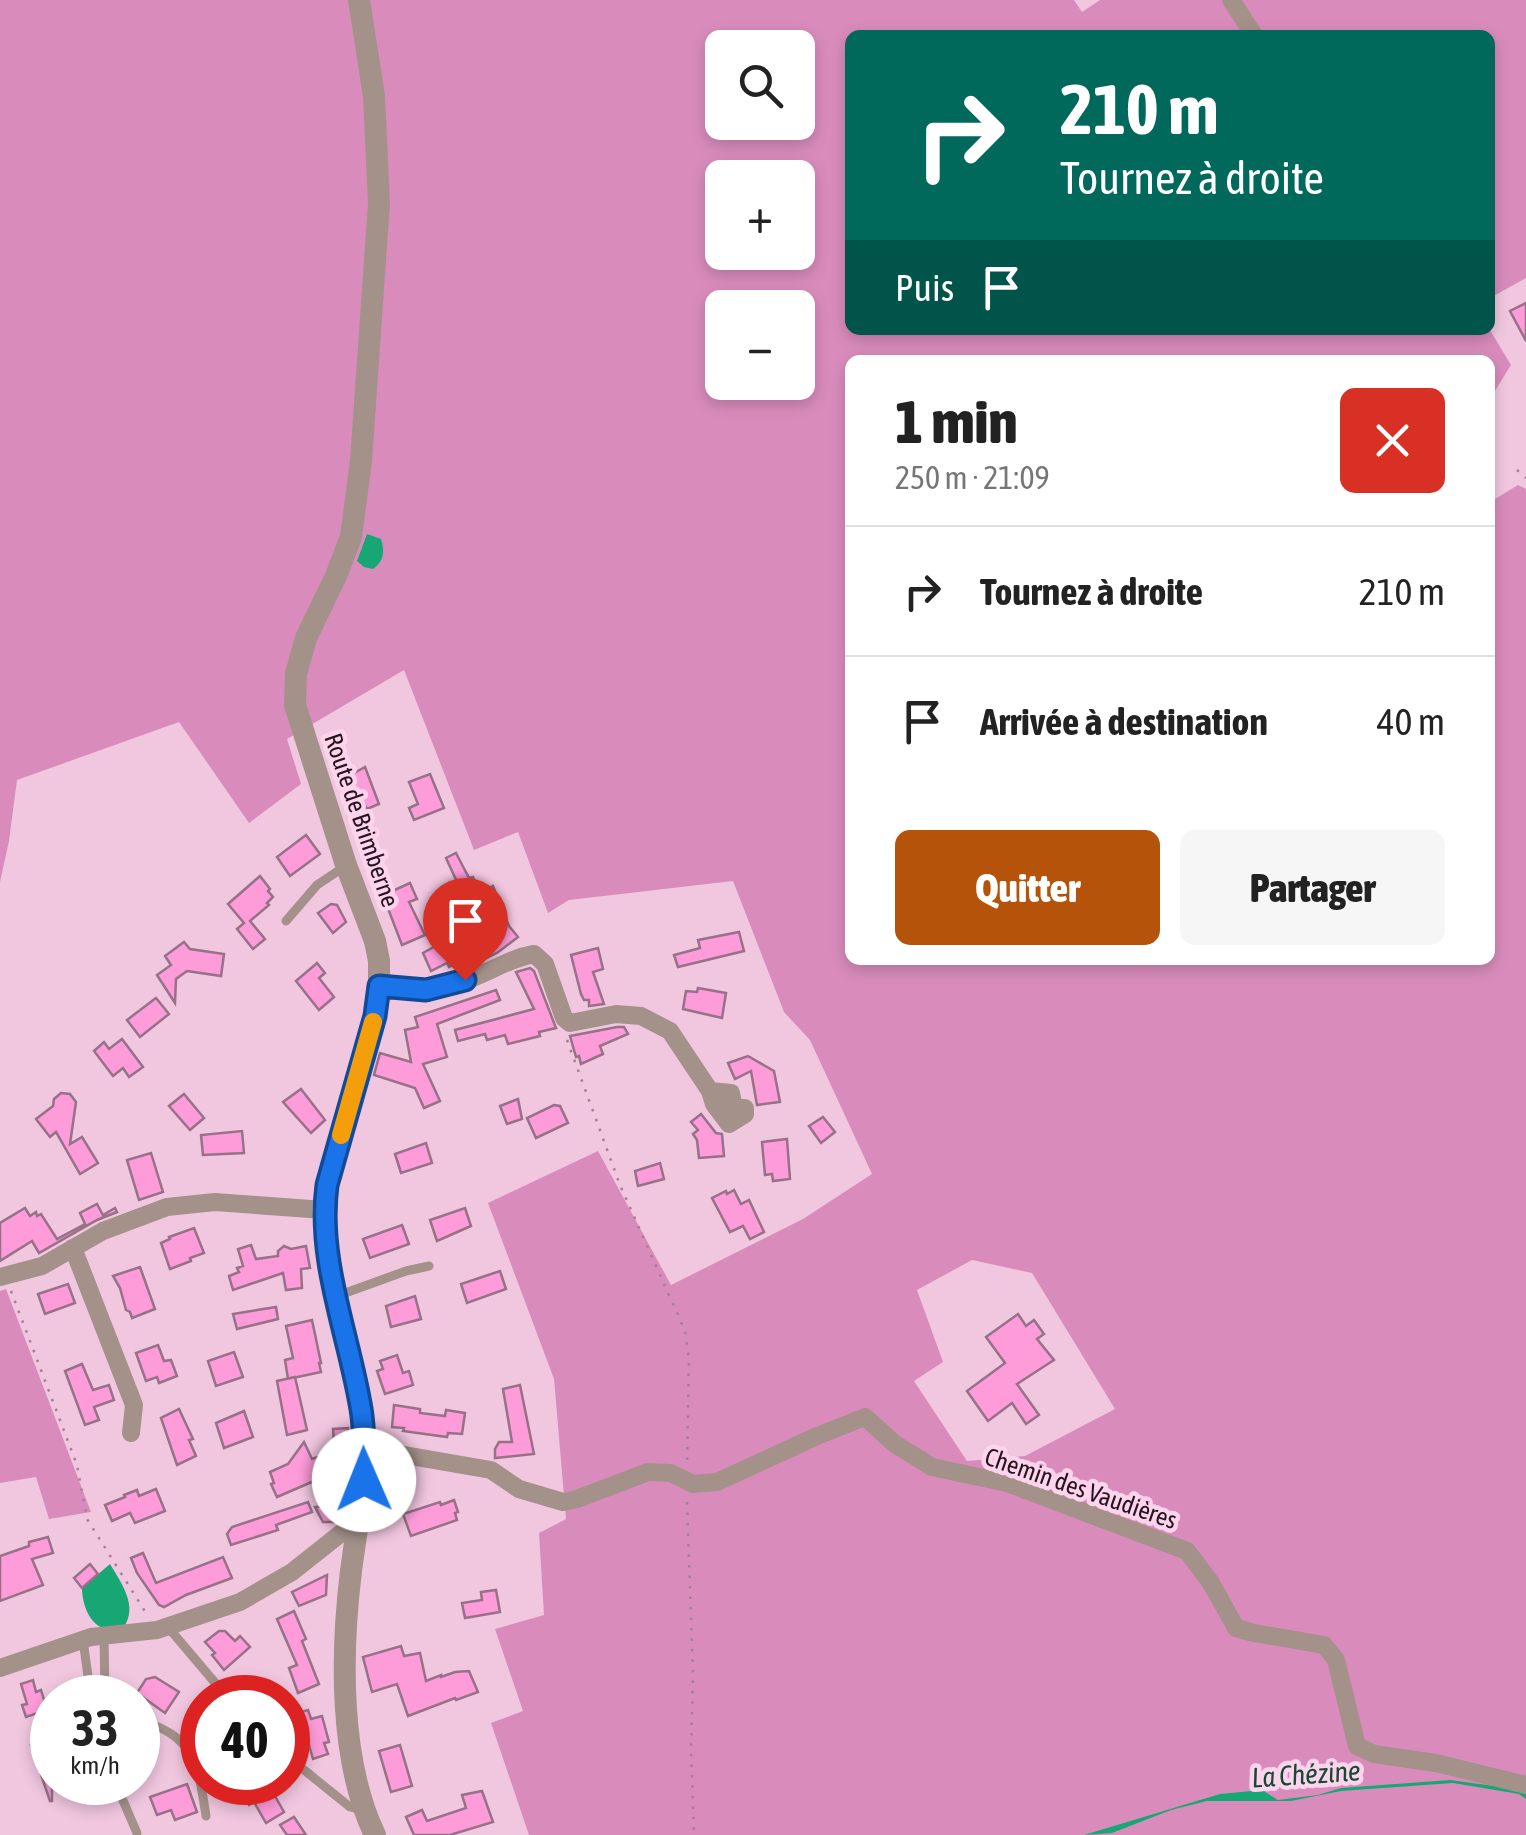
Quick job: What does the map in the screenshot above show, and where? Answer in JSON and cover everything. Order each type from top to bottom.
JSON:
[{"type":"street","name":"Route de Brimberne","points":[[359,0],[374,96],[378,204],[362,461],[351,537],[306,638],[296,674],[295,705],[379,960],[375,1016],[327,1185],[324,1210],[326,1242],[361,1410],[364,1480],[350,1577],[344,1674],[349,1742],[364,1810],[375,1835]]},
{"type":"street","points":[[1230,0],[1251,30]]},
{"type":"street","points":[[379,986],[426,990],[534,954],[545,964],[564,1018],[570,1022],[616,1014],[641,1016],[670,1031],[710,1091]]},
{"type":"street","points":[[2,1276],[42,1266],[102,1230],[167,1207],[215,1202],[324,1210]]},
{"type":"street","points":[[73,1248],[134,1405],[130,1434]]},
{"type":"street","name":"Chemin des Vaudières","points":[[364,1448],[491,1470],[519,1489],[563,1502],[648,1472],[671,1473],[693,1484],[717,1482],[865,1417],[896,1444],[932,1467],[1007,1483],[1187,1551],[1212,1583],[1236,1628],[1324,1645],[1336,1660],[1357,1746],[1374,1754],[1436,1762],[1526,1785]]},
{"type":"street","points":[[0,1668],[82,1640],[162,1628],[240,1602],[292,1572],[345,1530],[357,1528]]},
{"type":"lane","points":[[286,921],[316,885],[346,865]]},
{"type":"lane","points":[[337,1296],[429,1266]]},
{"type":"lane","points":[[162,1628],[206,1675]]},
{"type":"lane","points":[[104,1635],[105,1675]]},
{"type":"lane","points":[[82,1640],[87,1675]]},
{"type":"lane","points":[[160,1728],[171,1732],[190,1752],[206,1816]]},
{"type":"lane","points":[[310,1775],[350,1807],[364,1810]]},
{"type":"lane","points":[[125,1805],[137,1833]]},
{"type":"path","points":[[1517,470],[1526,478]]},
{"type":"path","points":[[564,1031],[620,1186],[684,1331],[690,1359],[686,1480],[694,1835]]},
{"type":"path","points":[[2,1276],[77,1464],[87,1519],[162,1628]]},
{"type":"shaded area","points":[[0,0],[1074,0],[1082,12],[1100,0],[1526,0],[1526,278],[1495,295],[1495,30],[845,30],[845,335],[1493,335],[1511,365],[1495,391],[1495,355],[845,355],[845,965],[1495,965],[1495,499],[1518,485],[1526,489],[1526,1835],[529,1835],[491,1723],[523,1711],[495,1629],[544,1615],[539,1533],[566,1519],[554,1379],[488,1203],[598,1151],[671,1285],[803,1219],[872,1174],[810,1040],[784,1012],[733,881],[569,900],[548,913],[518,832],[474,850],[404,670],[287,739],[301,784],[249,823],[179,722],[17,780],[0,882]],"holes":[[[972,1260],[1032,1273],[1115,1409],[1025,1456],[967,1461],[914,1381],[943,1362],[917,1290]]]},
{"type":"shaded area","points":[[367,534],[381,539],[382,544],[381,559],[373,569],[357,561]]},
{"type":"shaded area","points":[[6,1289],[91,1512],[49,1519],[36,1477],[0,1483],[0,1291]]},
{"type":"shaded area","points":[[110,1564],[127,1595],[129,1611],[124,1627],[107,1629],[91,1619],[82,1588]]},
{"type":"shaded area","points":[[1450,1780],[1516,1789],[1526,1794],[1526,1799],[1519,1794],[1453,1783],[1341,1791],[1291,1801],[1207,1801],[1112,1833],[1084,1835],[1220,1794],[1262,1790],[1278,1800],[1341,1788]]},
{"type":"building","points":[[1526,303],[1526,341],[1510,311]]},
{"type":"building","points":[[365,767],[379,804],[367,809],[360,795],[348,799],[339,775]]},
{"type":"building","points":[[430,774],[444,808],[414,820],[409,808],[418,804],[409,782]]},
{"type":"building","points":[[306,835],[320,854],[290,876],[277,857]]},
{"type":"building","points":[[456,853],[480,893],[459,902],[452,887],[458,884],[446,858]]},
{"type":"building","points":[[260,876],[273,897],[250,921],[265,939],[253,949],[237,929],[244,923],[228,904]]},
{"type":"building","points":[[410,883],[417,899],[409,902],[425,935],[402,945],[384,898]]},
{"type":"building","points":[[493,886],[509,926],[518,937],[474,964],[469,953],[499,928],[481,892]]},
{"type":"building","points":[[331,904],[337,905],[346,922],[333,933],[318,913]]},
{"type":"building","points":[[739,932],[744,951],[678,967],[674,955],[700,948],[698,940]]},
{"type":"building","points":[[448,939],[460,961],[431,971],[423,953]]},
{"type":"building","points":[[184,942],[190,949],[224,954],[221,976],[187,971],[176,979],[175,1003],[157,975],[171,965],[165,956]]},
{"type":"building","points":[[598,948],[603,969],[593,972],[604,1004],[589,1006],[589,1000],[581,994],[571,955]]},
{"type":"building","points":[[317,963],[325,973],[319,978],[334,997],[319,1010],[296,981]]},
{"type":"building","points":[[530,968],[556,1028],[508,1044],[505,1035],[487,1040],[485,1034],[458,1041],[455,1030],[534,1009],[516,972]]},
{"type":"building","points":[[698,988],[726,993],[722,1018],[683,1009],[686,991],[697,992]]},
{"type":"building","points":[[496,990],[500,1000],[437,1024],[447,1057],[423,1064],[440,1101],[424,1108],[415,1088],[374,1075],[380,1053],[411,1062],[405,1030],[418,1027],[415,1017]]},
{"type":"building","points":[[156,998],[169,1014],[140,1037],[127,1020]]},
{"type":"building","points":[[624,1027],[628,1034],[600,1046],[603,1054],[581,1064],[570,1036]]},
{"type":"building","points":[[122,1039],[143,1067],[129,1077],[123,1068],[113,1076],[94,1051],[104,1042],[109,1049]]},
{"type":"building","points":[[748,1056],[774,1071],[780,1102],[757,1105],[751,1071],[735,1079],[728,1063]]},
{"type":"building","points":[[301,1089],[325,1120],[311,1133],[283,1102]]},
{"type":"building","points":[[61,1093],[70,1094],[76,1102],[70,1144],[82,1137],[98,1163],[80,1174],[56,1132],[50,1137],[36,1119],[53,1106]]},
{"type":"building","points":[[184,1094],[204,1118],[190,1130],[169,1106]]},
{"type":"building","points":[[518,1099],[522,1119],[507,1124],[500,1106]]},
{"type":"building","points":[[560,1106],[568,1123],[536,1138],[527,1118]]},
{"type":"building","points":[[701,1114],[716,1133],[722,1134],[724,1156],[699,1158],[693,1134],[698,1130],[691,1122]]},
{"type":"building","points":[[823,1117],[835,1132],[821,1143],[809,1126]]},
{"type":"building","points":[[242,1131],[244,1153],[203,1155],[201,1135]]},
{"type":"building","points":[[787,1139],[790,1179],[773,1181],[772,1174],[765,1175],[762,1142]]},
{"type":"building","points":[[426,1143],[432,1163],[401,1173],[395,1154]]},
{"type":"building","points":[[151,1153],[163,1192],[139,1200],[127,1160]]},
{"type":"building","points":[[660,1163],[664,1179],[638,1186],[635,1171]]},
{"type":"building","points":[[734,1190],[741,1204],[749,1200],[764,1232],[750,1239],[743,1226],[730,1232],[712,1198]]},
{"type":"building","points":[[97,1204],[103,1215],[115,1208],[117,1212],[39,1253],[32,1241],[0,1261],[0,1223],[25,1208],[30,1216],[41,1214],[57,1239],[85,1224],[80,1213]]},
{"type":"building","points":[[465,1208],[471,1226],[437,1241],[430,1220]]},
{"type":"building","points":[[402,1225],[409,1244],[370,1258],[363,1239]]},
{"type":"building","points":[[194,1228],[204,1253],[170,1269],[161,1243]]},
{"type":"building","points":[[251,1245],[256,1259],[278,1256],[284,1246],[306,1246],[310,1268],[301,1269],[302,1288],[286,1290],[283,1273],[233,1290],[229,1276],[243,1266],[238,1249]]},
{"type":"building","points":[[140,1267],[155,1309],[132,1318],[113,1276]]},
{"type":"building","points":[[500,1271],[506,1289],[467,1303],[461,1284]]},
{"type":"building","points":[[68,1284],[75,1303],[45,1314],[38,1294]]},
{"type":"building","points":[[415,1296],[421,1319],[391,1327],[386,1306]]},
{"type":"building","points":[[276,1307],[278,1319],[237,1329],[233,1314]]},
{"type":"building","points":[[1018,1314],[1026,1326],[1034,1320],[1044,1334],[1037,1339],[1054,1360],[1017,1384],[1039,1415],[1026,1424],[1012,1403],[988,1421],[967,1391],[1005,1363],[986,1337]]},
{"type":"building","points":[[312,1320],[321,1372],[288,1379],[285,1360],[293,1358],[286,1326]]},
{"type":"building","points":[[158,1345],[164,1361],[171,1360],[177,1376],[159,1383],[157,1377],[146,1381],[136,1353]]},
{"type":"building","points":[[234,1352],[243,1377],[216,1386],[208,1361]]},
{"type":"building","points":[[397,1355],[403,1373],[409,1371],[413,1385],[385,1394],[377,1371],[383,1369],[380,1361]]},
{"type":"building","points":[[82,1364],[93,1390],[109,1385],[114,1400],[94,1407],[99,1420],[85,1425],[65,1371]]},
{"type":"building","points":[[295,1377],[307,1430],[287,1435],[277,1381]]},
{"type":"building","points":[[520,1385],[534,1454],[495,1458],[499,1442],[512,1442],[503,1389]]},
{"type":"building","points":[[394,1405],[445,1416],[446,1410],[465,1413],[462,1434],[448,1433],[447,1437],[392,1427]]},
{"type":"building","points":[[179,1409],[196,1456],[177,1465],[161,1418]]},
{"type":"building","points":[[244,1411],[253,1437],[224,1448],[216,1423]]},
{"type":"building","points":[[348,1428],[349,1443],[334,1443],[333,1429]]},
{"type":"building","points":[[304,1442],[312,1459],[320,1456],[328,1475],[277,1497],[270,1472],[288,1464]]},
{"type":"building","points":[[156,1489],[165,1511],[135,1523],[130,1513],[112,1521],[105,1505],[137,1490],[139,1496]]},
{"type":"building","points":[[454,1500],[457,1520],[411,1536],[403,1514]]},
{"type":"building","points":[[308,1502],[312,1512],[276,1525],[278,1530],[231,1545],[227,1534],[232,1527]]},
{"type":"building","points":[[340,1505],[341,1518],[335,1522],[323,1522],[315,1507]]},
{"type":"building","points":[[48,1537],[53,1553],[32,1559],[43,1585],[0,1601],[0,1556]]},
{"type":"building","points":[[143,1553],[156,1583],[223,1557],[232,1578],[164,1607],[137,1573],[131,1558]]},
{"type":"building","points":[[90,1564],[98,1574],[82,1588],[74,1578]]},
{"type":"building","points":[[327,1575],[326,1595],[299,1606],[292,1592]]},
{"type":"building","points":[[496,1590],[500,1612],[465,1618],[462,1603],[482,1600],[481,1592]]},
{"type":"building","points":[[294,1611],[319,1684],[310,1688],[310,1675],[292,1675],[289,1668],[297,1665],[277,1619]]},
{"type":"building","points":[[225,1631],[235,1641],[240,1636],[250,1647],[224,1670],[205,1642]]},
{"type":"building","points":[[401,1646],[404,1656],[420,1653],[426,1681],[469,1671],[478,1692],[408,1716],[397,1684],[372,1692],[363,1657]]},
{"type":"building","points":[[160,1680],[179,1692],[165,1713],[160,1709]]},
{"type":"building","points":[[30,1681],[30,1716],[26,1717],[22,1705],[27,1704],[21,1684]]},
{"type":"building","points":[[310,1716],[322,1716],[328,1754],[313,1759]]},
{"type":"building","points":[[400,1745],[412,1786],[391,1792],[379,1751]]},
{"type":"building","points":[[180,1786],[180,1805],[194,1805],[197,1812],[175,1820],[171,1810],[157,1815],[153,1805],[160,1805],[160,1793]]},
{"type":"building","points":[[482,1791],[493,1822],[450,1835],[414,1835],[406,1817],[422,1810],[427,1821],[466,1808],[462,1795]]},
{"type":"building","points":[[256,1805],[280,1805],[284,1812],[266,1823]]},
{"type":"building","points":[[294,1817],[306,1835],[287,1835],[280,1825]]},
{"type":"slow traffic","points":[[341,1135],[373,1022]]},
{"type":"route","points":[[364,1480],[361,1410],[326,1242],[327,1185],[375,1016],[379,986],[426,990],[465,980]]},
{"type":"water label","name":"La Chézine","points":[[1306,1774]]}]
